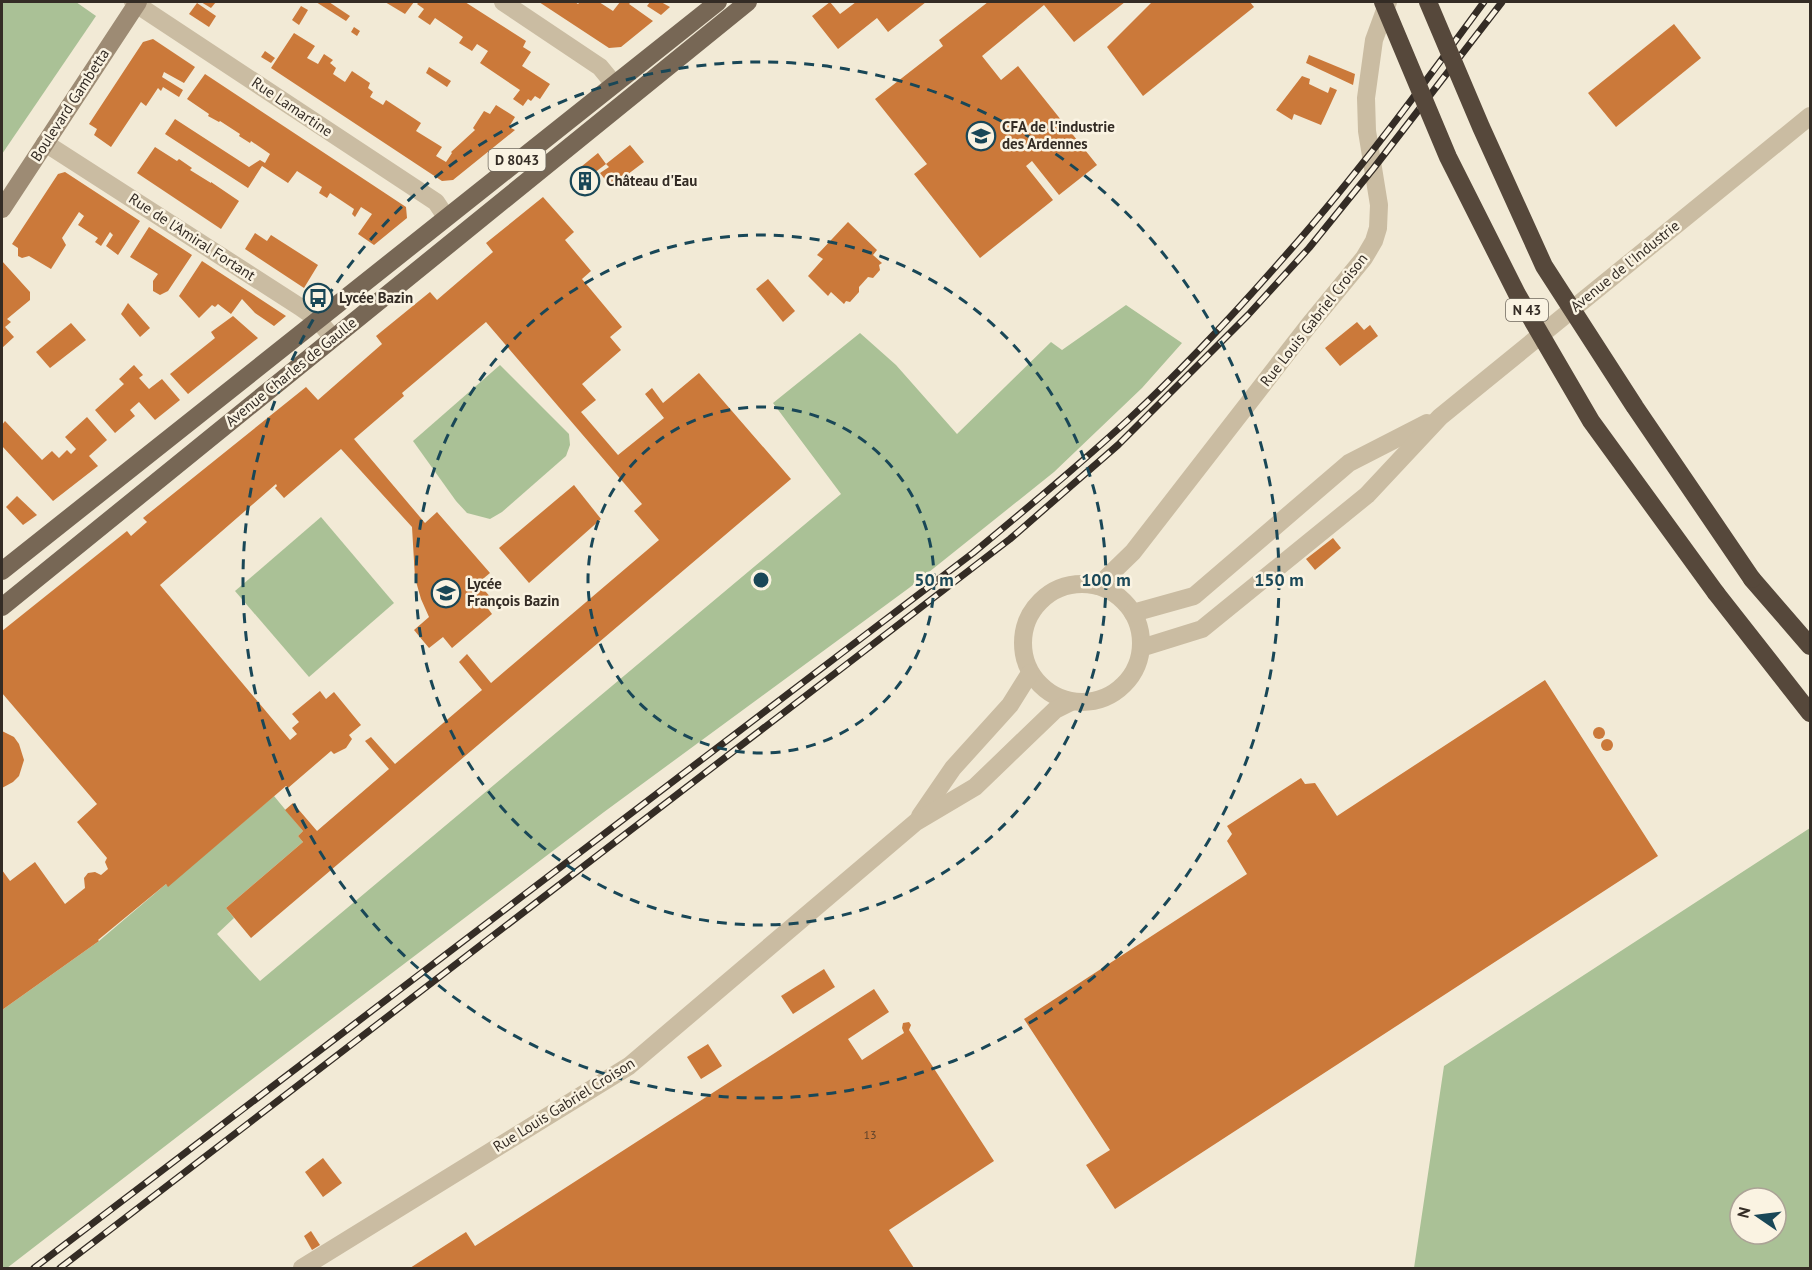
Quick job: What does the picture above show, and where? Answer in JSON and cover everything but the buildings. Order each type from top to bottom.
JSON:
[{"type":"highway","name":"N 43","points":[[1383,2],[1448,157],[1517,294],[1591,421],[1716,593],[1810,713]]},
{"type":"highway","name":"N 43","points":[[1428,2],[1480,127],[1544,266],[1635,407],[1752,579],[1810,646]]},
{"type":"main road","name":"Avenue Charles de Gaulle","points":[[2,571],[718,2]]},
{"type":"main road","name":"Avenue Charles de Gaulle","points":[[2,607],[748,2]]},
{"type":"street","name":"Boulevard Gambetta","points":[[2,209],[136,2]]},
{"type":"street","name":"Rue Lamartine","points":[[136,2],[436,202],[446,217]]},
{"type":"street","points":[[503,2],[600,67],[614,84]]},
{"type":"street","name":"Rue Louis Gabriel Croison","points":[[1098,586],[1133,552],[1309,325],[1364,258],[1374,241],[1378,228],[1379,206],[1367,131],[1366,98],[1374,40],[1388,2]]},
{"type":"street","name":"Avenue de l'Industrie","points":[[1141,648],[1202,629],[1366,495],[1440,417],[1810,116]]},
{"type":"street","name":"Rue de l'Amiral Fortant","points":[[45,143],[317,320],[333,338]]},
{"type":"street","name":"Avenue de l'Industrie","points":[[1133,613],[1194,596],[1349,464],[1440,417]]},
{"type":"street","points":[[1078,584],[1098,586],[1112,591],[1124,600],[1133,613],[1140,630],[1141,648],[1138,662],[1132,675],[1121,688],[1106,698],[1089,702],[1071,702],[1055,696],[1041,686],[1030,673],[1023,654],[1023,634],[1029,615],[1042,599],[1058,588],[1078,584]]},
{"type":"street","name":"Rue Louis Gabriel Croison","points":[[916,822],[953,768],[1010,705],[1030,673]]},
{"type":"street","name":"Rue Louis Gabriel Croison","points":[[302,1269],[629,1066],[916,822],[975,787],[1055,710],[1071,702]]},
{"type":"green space","points":[[2,2],[76,2],[96,16],[2,154]]},
{"type":"green space","points":[[1126,305],[1182,343],[1142,388],[1054,472],[909,588],[604,812],[7,1268],[2,1268],[2,1010],[99,941],[274,796],[303,831],[298,836],[303,842],[226,908],[234,918],[217,934],[260,981],[841,494],[773,403],[860,333],[896,365],[957,434],[1051,342],[1062,350]]},
{"type":"green space","points":[[500,365],[569,434],[570,445],[566,456],[502,512],[490,519],[467,513],[413,441]]},
{"type":"green space","points":[[321,517],[394,603],[309,677],[235,591]]},
{"type":"green space","points":[[1810,828],[1810,1268],[1414,1268],[1444,1066]]},
{"type":"railway","points":[[34,1268],[973,553],[1090,454],[1149,401],[1285,256],[1363,163],[1484,2]]},
{"type":"railway","points":[[60,1268],[1010,539],[1118,445],[1248,315],[1309,248],[1502,2]]},
{"type":"place","name":"CFA de l'industrie des Ardennes","points":[[981,136]]},
{"type":"place","name":"Château d'Eau","points":[[585,181]]},
{"type":"place","name":"Lycée Bazin","points":[[318,298]]},
{"type":"place","name":"Lycée François Bazin","points":[[446,593]]}]
